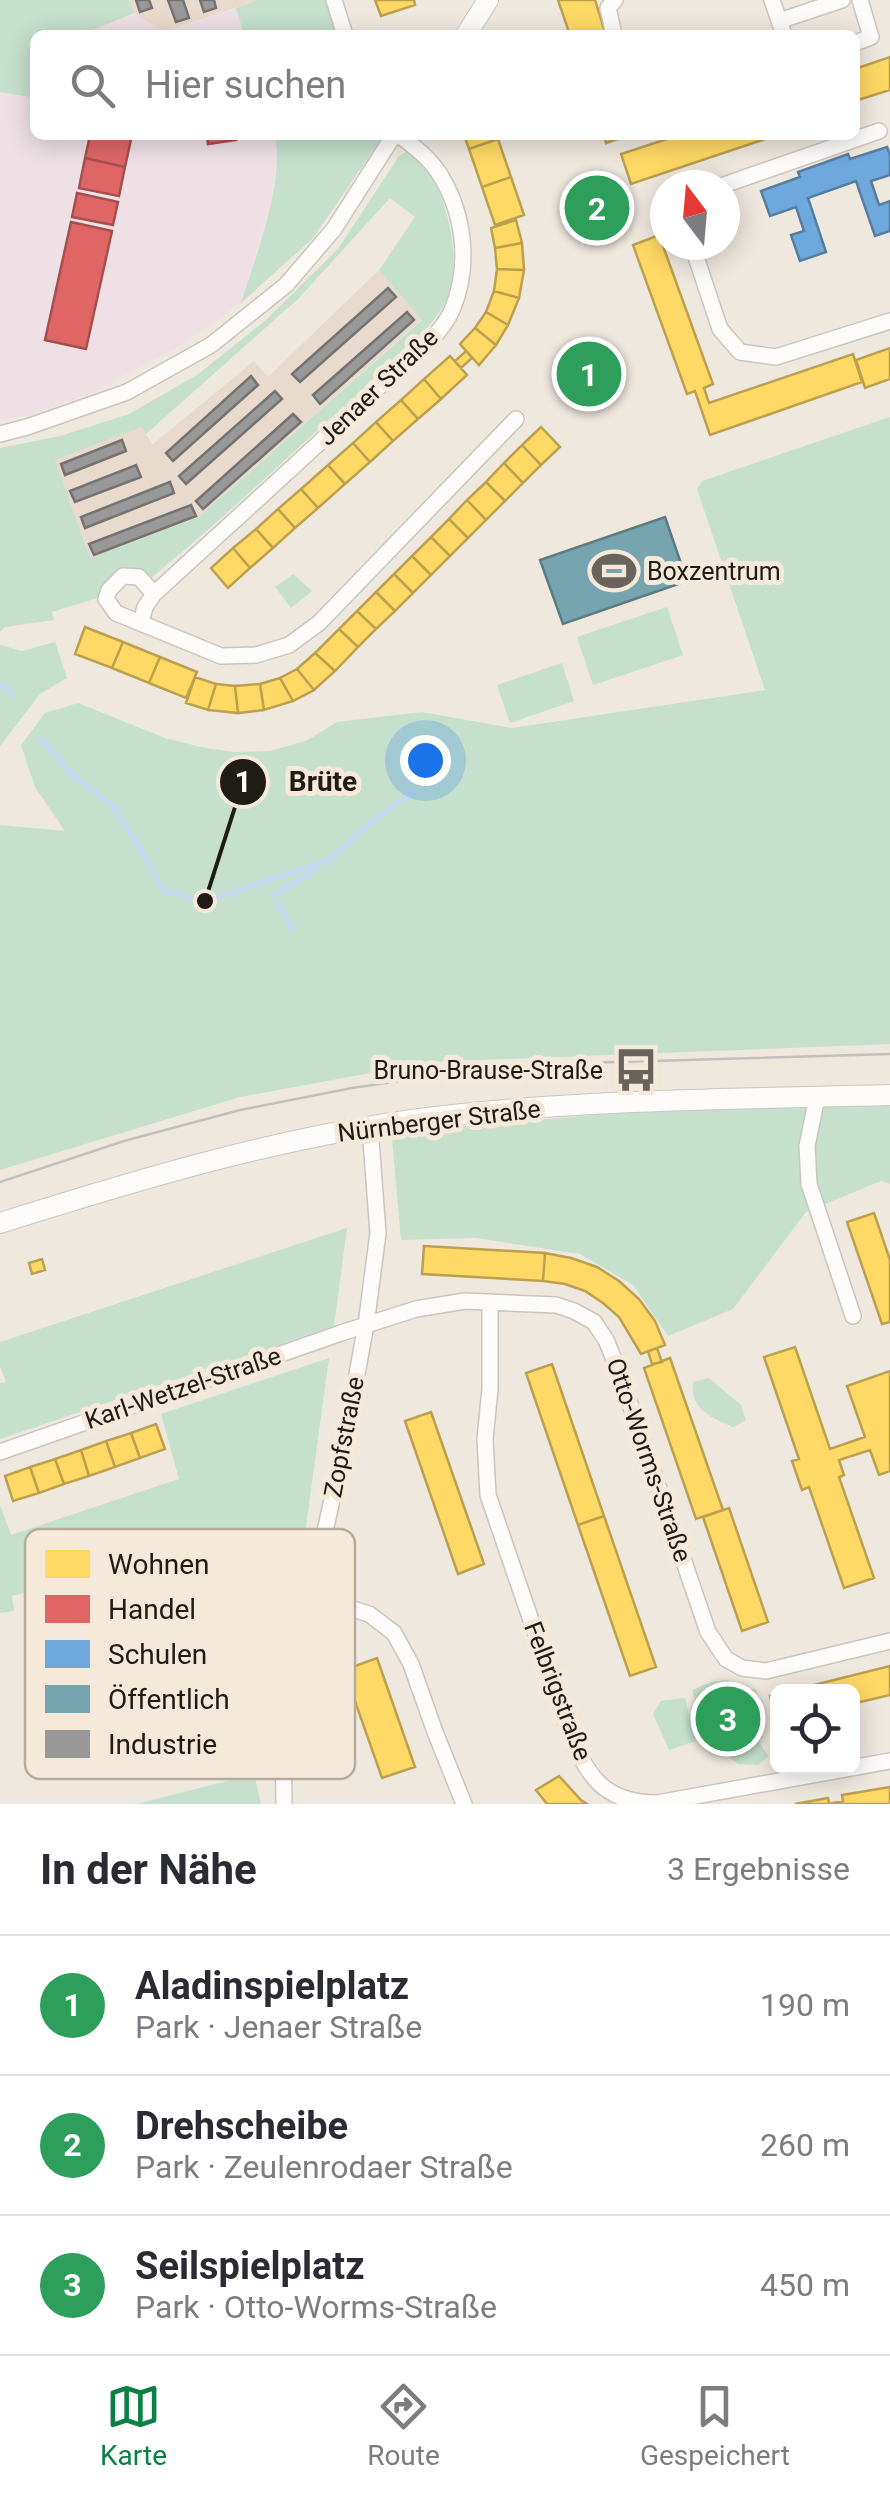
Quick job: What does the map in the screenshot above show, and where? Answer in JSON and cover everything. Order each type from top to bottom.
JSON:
[{"type":"street","points":[[334,0],[343,30]]},
{"type":"street","points":[[469,30],[488,0]]},
{"type":"street","points":[[613,30],[608,8],[614,0]]},
{"type":"street","points":[[772,0],[781,30]]},
{"type":"street","points":[[783,30],[842,0]]},
{"type":"street","points":[[860,0],[871,37],[860,41]]},
{"type":"street","points":[[860,138],[879,131]]},
{"type":"street","points":[[0,434],[126,392],[212,345],[298,271],[334,229],[394,140]]},
{"type":"street","name":"Jenaer Straße","points":[[141,622],[154,594],[424,346],[452,312],[465,254],[454,208],[442,178],[419,150],[404,140]]},
{"type":"street","points":[[740,179],[853,140]]},
{"type":"street","points":[[697,260],[720,328],[740,352],[776,357],[890,321]]},
{"type":"street","points":[[154,594],[139,578],[123,576],[106,599],[116,613],[221,656],[256,655],[289,644],[318,623],[516,419]]},
{"type":"street","name":"Nürnberger Straße","points":[[0,1223],[150,1175],[260,1148],[433,1117],[674,1100],[890,1095]]},
{"type":"street","points":[[817,1097],[807,1146],[809,1184],[854,1316]]},
{"type":"street","name":"Zopfstraße","points":[[326,1529],[366,1326],[378,1233],[370,1127]]},
{"type":"street","name":"Otto-Worms-Straße","points":[[366,1326],[416,1309],[464,1301],[574,1310],[594,1322],[606,1340],[708,1632],[726,1659],[742,1668],[766,1670],[890,1640]]},
{"type":"street","name":"Felbrigstraße","points":[[490,1302],[490,1389],[485,1439],[488,1495],[568,1728],[592,1778],[625,1799],[657,1802],[890,1761]]},
{"type":"street","name":"Karl-Wetzel-Straße","points":[[0,1452],[366,1326]]},
{"type":"street","points":[[355,1610],[369,1614],[394,1632],[411,1664],[464,1804]]},
{"type":"street","name":"Zopfstraße","points":[[284,1779],[284,1804]]},
{"type":"shaded area","points":[[129,0],[258,0],[169,30],[160,30],[134,13]]},
{"type":"shaded area","points":[[236,8],[243,30],[169,30]]},
{"type":"shaded area","points":[[134,13],[160,30],[93,30]]},
{"type":"shaded area","points":[[0,92],[30,97],[30,140],[276,140],[273,195],[241,303],[175,349],[89,394],[0,421]]},
{"type":"shaded area","points":[[379,270],[422,319],[199,517],[90,558],[55,460],[142,426],[152,445],[254,361],[268,377]]},
{"type":"green space","points":[[0,0],[129,0],[134,13],[93,30],[30,30],[30,97],[0,92]]},
{"type":"green space","points":[[258,0],[325,0],[335,30],[243,30],[236,8]]},
{"type":"green space","points":[[275,140],[381,140],[313,238],[241,303],[273,195]]},
{"type":"green space","points":[[409,150],[430,174],[442,199],[453,247],[453,277],[448,296],[420,337],[150,579],[121,571],[109,578],[97,598],[52,612],[54,620],[5,627],[0,632],[0,448],[60,436],[129,414],[197,375],[266,320],[338,249],[399,156]],"holes":[[[390,198],[415,217],[379,270],[422,320],[199,517],[90,558],[55,460],[142,427],[146,434],[298,299]]]},
{"type":"green space","points":[[603,181],[618,227],[589,236],[576,189]]},
{"type":"green space","points":[[589,357],[600,362],[605,373],[600,384],[589,389],[578,384],[573,373],[578,362]]},
{"type":"green space","points":[[890,417],[890,1044],[430,1062],[240,1097],[0,1170],[0,825],[65,831],[35,787],[21,745],[45,713],[78,703],[165,738],[205,748],[270,751],[306,741],[337,722],[422,712],[512,728],[765,690],[697,489],[702,481]]},
{"type":"green space","points":[[293,574],[312,591],[291,608],[275,587]]},
{"type":"green space","points":[[667,607],[683,655],[593,685],[577,637]]},
{"type":"green space","points":[[55,642],[67,678],[40,694],[0,746],[0,645],[22,651]]},
{"type":"green space","points":[[562,663],[574,701],[510,723],[497,685]]},
{"type":"green space","points":[[890,1103],[890,1184],[881,1181],[806,1212],[733,1309],[668,1336],[633,1285],[580,1254],[476,1238],[401,1240],[392,1138],[414,1130],[631,1112]]},
{"type":"green space","points":[[347,1228],[334,1326],[0,1439],[0,1383],[6,1382],[0,1366],[0,1342]]},
{"type":"green space","points":[[329,1358],[306,1529],[29,1529],[179,1479],[161,1414]]},
{"type":"green space","points":[[709,1378],[741,1405],[746,1420],[733,1427],[698,1405],[693,1382]]},
{"type":"green space","points":[[0,1505],[11,1535],[25,1530],[25,1592],[12,1596],[14,1611],[0,1613]]},
{"type":"green space","points":[[728,1680],[743,1690],[756,1689],[756,1731],[769,1756],[758,1765],[738,1764],[704,1728],[692,1690]]},
{"type":"green space","points":[[685,1698],[696,1741],[669,1750],[653,1714],[661,1701]]},
{"type":"green space","points":[[234,1779],[255,1779],[261,1804],[137,1804]]},
{"type":"building: Wohnen","points":[[375,0],[414,0],[415,5],[381,16]]},
{"type":"building: Wohnen","points":[[558,0],[595,0],[604,30],[568,30]]},
{"type":"building: Wohnen","points":[[890,57],[890,90],[860,99],[860,67]]},
{"type":"building: Wohnen","points":[[466,140],[495,140],[469,149]]},
{"type":"building: Wohnen","points":[[498,140],[511,177],[482,187],[469,149]]},
{"type":"building: Wohnen","points":[[664,140],[762,140],[673,170],[650,170],[650,178],[631,184],[621,154]]},
{"type":"building: Wohnen","points":[[511,177],[524,215],[495,225],[482,187]]},
{"type":"building: Wohnen","points":[[516,220],[522,243],[495,248],[491,228]]},
{"type":"building: Wohnen","points":[[650,238],[650,260],[668,260],[713,384],[704,388],[709,403],[853,354],[862,382],[710,435],[695,391],[687,394],[633,245]]},
{"type":"building: Wohnen","points":[[522,243],[524,270],[497,269],[495,248]]},
{"type":"building: Wohnen","points":[[497,269],[524,270],[519,298],[494,291]]},
{"type":"building: Wohnen","points":[[494,291],[519,298],[508,325],[486,312]]},
{"type":"building: Wohnen","points":[[486,312],[508,325],[496,345],[475,328]]},
{"type":"building: Wohnen","points":[[475,328],[496,345],[479,365],[460,344]]},
{"type":"building: Wohnen","points":[[890,348],[890,379],[865,388],[856,360]]},
{"type":"building: Wohnen","points":[[466,351],[472,358],[461,368],[455,361]]},
{"type":"building: Wohnen","points":[[450,356],[467,375],[441,399],[424,379]]},
{"type":"building: Wohnen","points":[[424,379],[441,399],[418,419],[401,400]]},
{"type":"building: Wohnen","points":[[401,400],[418,419],[393,441],[376,422]]},
{"type":"building: Wohnen","points":[[376,422],[393,441],[370,462],[353,443]]},
{"type":"building: Wohnen","points":[[541,427],[560,447],[541,465],[522,445]]},
{"type":"building: Wohnen","points":[[353,443],[370,462],[345,484],[328,465]]},
{"type":"building: Wohnen","points":[[522,445],[541,465],[523,483],[504,463]]},
{"type":"building: Wohnen","points":[[504,463],[523,483],[505,501],[486,482]]},
{"type":"building: Wohnen","points":[[328,465],[345,484],[318,508],[301,489]]},
{"type":"building: Wohnen","points":[[486,482],[505,501],[486,520],[467,500]]},
{"type":"building: Wohnen","points":[[301,489],[318,508],[295,528],[278,509]]},
{"type":"building: Wohnen","points":[[467,500],[486,520],[468,538],[449,519]]},
{"type":"building: Wohnen","points":[[278,509],[295,528],[273,548],[256,529]]},
{"type":"building: Wohnen","points":[[449,519],[468,538],[450,556],[431,537]]},
{"type":"building: Wohnen","points":[[256,529],[273,548],[250,568],[233,548]]},
{"type":"building: Wohnen","points":[[431,537],[450,556],[431,575],[412,556]]},
{"type":"building: Wohnen","points":[[233,548],[250,568],[228,588],[211,568]]},
{"type":"building: Wohnen","points":[[412,556],[431,575],[413,593],[394,574]]},
{"type":"building: Wohnen","points":[[394,574],[413,593],[395,611],[376,592]]},
{"type":"building: Wohnen","points":[[376,592],[395,611],[376,629],[357,611]]},
{"type":"building: Wohnen","points":[[357,611],[376,629],[358,647],[339,629]]},
{"type":"building: Wohnen","points":[[85,627],[123,642],[112,668],[75,654]]},
{"type":"building: Wohnen","points":[[339,629],[358,647],[335,671],[315,653]]},
{"type":"building: Wohnen","points":[[123,642],[160,657],[149,683],[112,668]]},
{"type":"building: Wohnen","points":[[315,653],[335,671],[314,690],[297,669]]},
{"type":"building: Wohnen","points":[[160,657],[197,672],[186,698],[149,683]]},
{"type":"building: Wohnen","points":[[297,669],[314,690],[293,701],[280,678]]},
{"type":"building: Wohnen","points":[[195,677],[216,684],[208,710],[186,703]]},
{"type":"building: Wohnen","points":[[280,678],[293,701],[264,710],[260,684]]},
{"type":"building: Wohnen","points":[[216,684],[235,686],[238,713],[208,710]]},
{"type":"building: Wohnen","points":[[260,684],[264,710],[238,713],[235,686]]},
{"type":"building: Wohnen","points":[[874,1213],[890,1260],[890,1322],[882,1324],[847,1222]]},
{"type":"building: Wohnen","points":[[424,1246],[545,1253],[543,1281],[422,1274]]},
{"type":"building: Wohnen","points":[[545,1253],[597,1267],[619,1281],[655,1321],[665,1345],[641,1354],[619,1317],[603,1303],[585,1291],[543,1281]]},
{"type":"building: Wohnen","points":[[42,1259],[45,1270],[32,1274],[29,1263]]},
{"type":"building: Wohnen","points":[[795,1347],[830,1449],[865,1437],[847,1386],[890,1371],[890,1471],[879,1475],[870,1450],[839,1460],[844,1475],[839,1477],[874,1578],[844,1588],[809,1487],[802,1490],[792,1461],[799,1459],[764,1357]]},
{"type":"building: Wohnen","points":[[657,1348],[662,1362],[652,1364],[648,1351]]},
{"type":"building: Wohnen","points":[[670,1358],[723,1510],[696,1519],[644,1368]]},
{"type":"building: Wohnen","points":[[552,1364],[604,1516],[578,1525],[526,1373]]},
{"type":"building: Wohnen","points":[[431,1412],[484,1564],[458,1574],[405,1421]]},
{"type":"building: Wohnen","points":[[156,1424],[165,1449],[140,1458],[131,1433]]},
{"type":"building: Wohnen","points":[[131,1433],[140,1458],[115,1467],[106,1441]]},
{"type":"building: Wohnen","points":[[106,1441],[115,1467],[89,1476],[81,1450]]},
{"type":"building: Wohnen","points":[[81,1450],[89,1476],[64,1484],[55,1459]]},
{"type":"building: Wohnen","points":[[55,1459],[64,1484],[39,1493],[30,1467]]},
{"type":"building: Wohnen","points":[[30,1467],[39,1493],[13,1501],[5,1476]]},
{"type":"building: Wohnen","points":[[729,1508],[768,1622],[742,1631],[703,1517]]},
{"type":"building: Wohnen","points":[[604,1516],[656,1667],[630,1676],[578,1525]]},
{"type":"building: Wohnen","points":[[377,1658],[415,1767],[382,1778],[355,1701],[355,1666]]},
{"type":"building: Wohnen","points":[[890,1666],[890,1695],[860,1702],[860,1684],[818,1684]]},
{"type":"building: Wohnen","points":[[559,1776],[587,1804],[547,1804],[536,1790]]},
{"type":"building: Wohnen","points":[[890,1787],[890,1804],[829,1804],[843,1801],[842,1795]]},
{"type":"building: Wohnen","points":[[828,1798],[829,1804],[795,1804]]},
{"type":"building: Handel","points":[[89,140],[131,140],[125,167],[85,158]]},
{"type":"building: Handel","points":[[85,158],[125,167],[119,196],[79,188]]},
{"type":"building: Handel","points":[[77,193],[118,202],[113,225],[72,217]]},
{"type":"building: Handel","points":[[71,222],[112,231],[86,349],[45,340]]},
{"type":"building: Schulen","points":[[887,147],[890,175],[871,181],[879,205],[890,201],[890,231],[875,236],[856,181],[808,198],[826,252],[800,261],[791,235],[804,231],[796,207],[770,216],[761,191],[800,177],[798,172],[848,154],[850,159]]},
{"type":"building: Öffentlich","name":"Boxzentrum","points":[[665,517],[687,581],[563,624],[540,560]]},
{"type":"building: Industrie","points":[[136,0],[149,0],[152,8],[140,12]]},
{"type":"building: Industrie","points":[[168,0],[183,0],[189,18],[176,22]]},
{"type":"building: Industrie","points":[[200,0],[214,0],[216,8],[204,12]]},
{"type":"building: Industrie","points":[[388,288],[396,297],[300,382],[292,374]]},
{"type":"building: Industrie","points":[[407,312],[414,320],[320,404],[313,395]]},
{"type":"building: Industrie","points":[[251,376],[258,385],[173,461],[166,453]]},
{"type":"building: Industrie","points":[[275,391],[282,399],[186,484],[179,476]]},
{"type":"building: Industrie","points":[[293,414],[301,422],[203,509],[196,501]]},
{"type":"building: Industrie","points":[[122,440],[126,451],[65,475],[61,464]]},
{"type":"building: Industrie","points":[[136,465],[141,477],[75,502],[70,491]]},
{"type":"building: Industrie","points":[[170,482],[174,493],[85,528],[81,517]]},
{"type":"building: Industrie","points":[[191,505],[196,516],[94,555],[89,544]]},
{"type":"waterway","points":[[0,684],[14,695]]},
{"type":"waterway","points":[[41,738],[69,772],[114,807],[162,890],[205,901],[331,858],[413,792]]},
{"type":"waterway","points":[[274,895],[310,874],[316,866]]},
{"type":"waterway","points":[[277,902],[293,929]]},
{"type":"tram line","points":[[0,1182],[124,1141],[240,1110],[454,1073],[548,1064],[890,1054]]},
{"type":"place","name":"Drehscheibe","points":[[597,208]]},
{"type":"place","name":"Aladinspielplatz","points":[[589,374]]},
{"type":"place","name":"Boxzentrum","points":[[614,571]]},
{"type":"place","name":"Brüte","points":[[205,901]]},
{"type":"place","name":"Bruno-Brause-Straße","points":[[636,1070]]},
{"type":"place","name":"Seilspielplatz","points":[[728,1719]]}]
